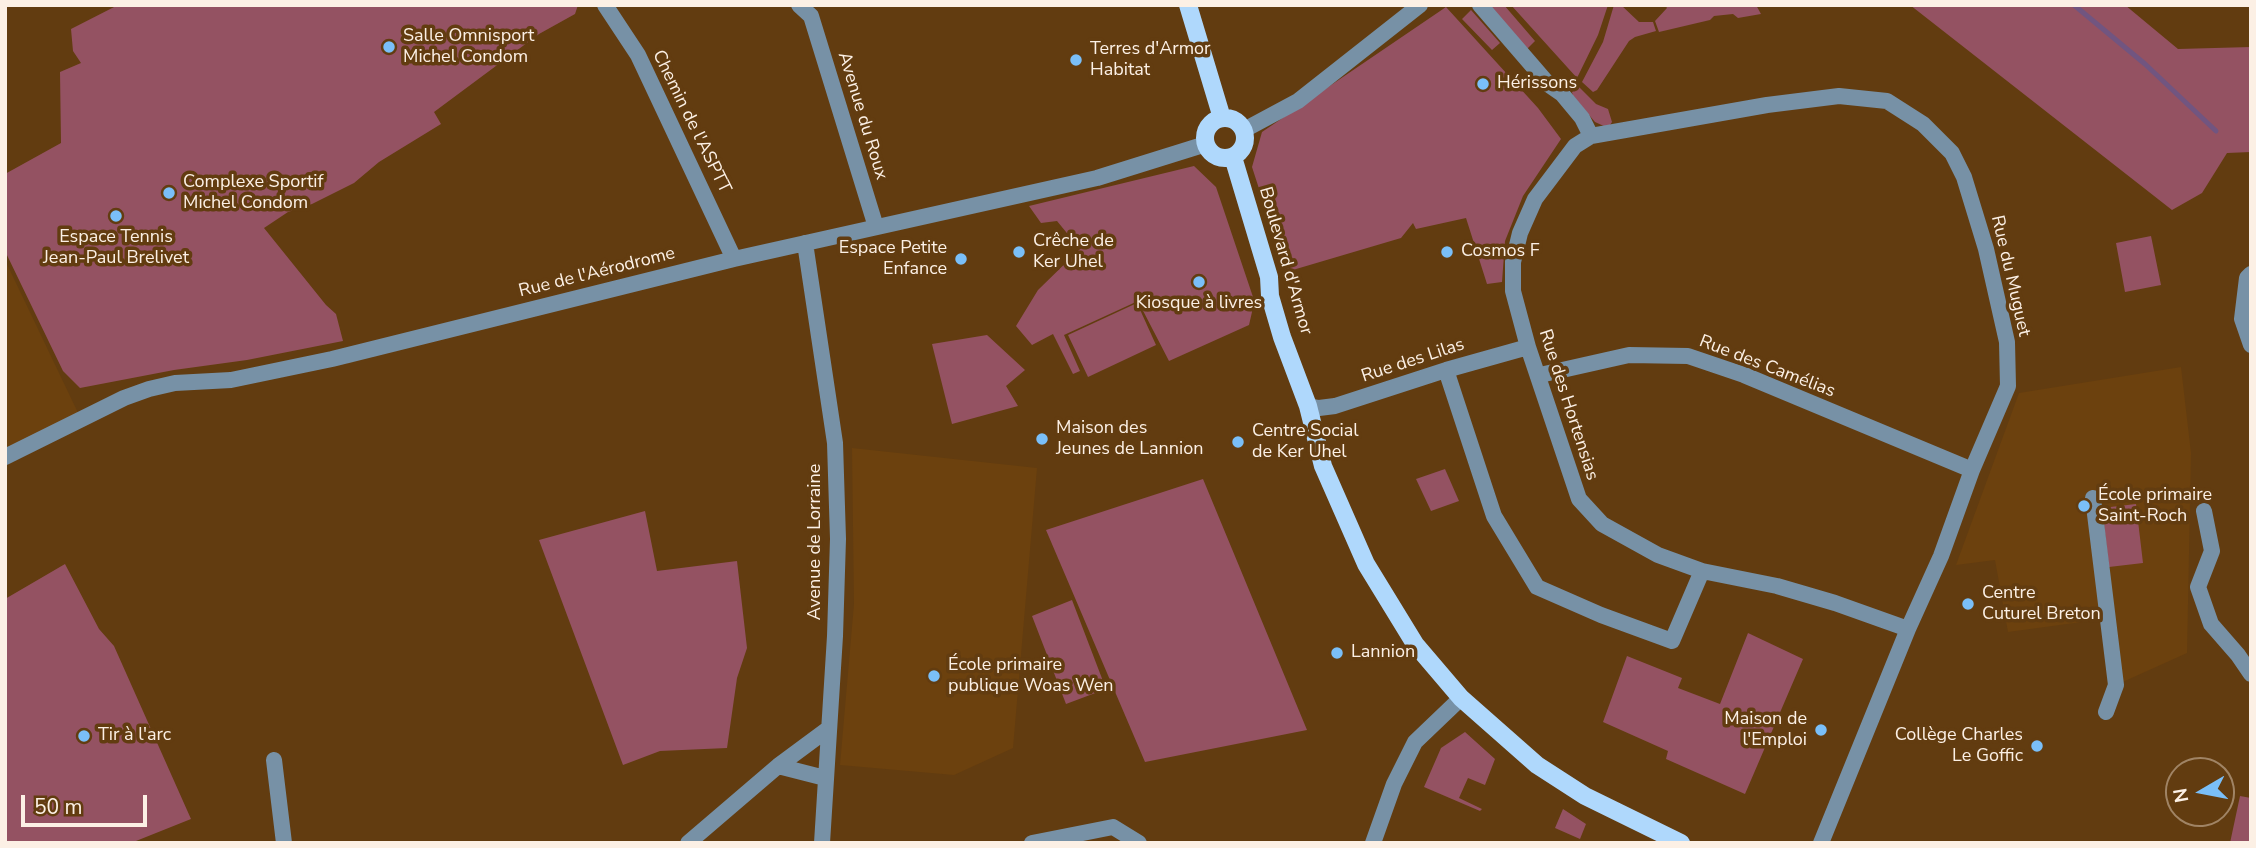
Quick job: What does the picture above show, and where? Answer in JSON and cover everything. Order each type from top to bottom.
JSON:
[{"type":"main road","points":[[1188,5],[1222,118]]},
{"type":"main road","points":[[1222,118],[1235,120],[1244,130],[1245,143],[1233,157],[1220,158],[1214,155],[1206,144],[1206,131],[1210,125],[1222,118]]},
{"type":"main road","name":"Boulevard d'Armor","points":[[1233,157],[1269,277],[1270,296],[1308,406],[1323,466],[1366,564],[1415,644],[1461,698],[1536,765],[1585,796],[1674,842]]},
{"type":"street","name":"Chemin de l'ASPTT","points":[[605,5],[638,55],[734,259]]},
{"type":"street","points":[[1244,130],[1298,101],[1420,5]]},
{"type":"street","points":[[1480,5],[1549,85],[1562,94],[1582,118],[1591,135]]},
{"type":"street","name":"Avenue du Roux","points":[[808,9],[876,227]]},
{"type":"street","name":"Rue du Muguet","points":[[1591,135],[1767,105],[1839,96],[1888,101],[1923,124],[1952,153],[1964,177],[1986,249],[2007,342],[2008,386],[1972,470],[1941,556],[1908,629],[1821,843]]},
{"type":"street","name":"Rue des Hortensias","points":[[1591,135],[1575,146],[1535,199],[1520,233],[1513,262],[1513,291],[1528,347],[1540,375],[1579,499],[1602,524],[1658,555],[1702,571],[1835,603],[1908,629]]},
{"type":"street","name":"Rue de l'Aérodrome","points":[[5,457],[124,398],[149,389],[175,383],[231,380],[332,359],[734,259],[1097,178],[1206,144]]},
{"type":"street","name":"Avenue de Lorraine","points":[[805,243],[835,443],[838,539],[835,636],[822,843]]},
{"type":"street","points":[[2251,274],[2247,278],[2242,319],[2251,345]]},
{"type":"street","name":"Rue des Lilas","points":[[1308,406],[1335,406],[1528,347]]},
{"type":"street","name":"Rue des Camélias","points":[[1540,375],[1629,355],[1688,356],[1744,376],[1972,470]]},
{"type":"street","points":[[1446,370],[1494,516],[1537,587],[1601,615],[1672,641],[1702,571]]},
{"type":"street","points":[[2093,498],[2116,685],[2106,712]]},
{"type":"street","points":[[2204,511],[2212,551],[2198,587],[2211,624],[2251,674]]},
{"type":"street","points":[[1373,843],[1394,783],[1415,741],[1461,698]]},
{"type":"street","points":[[688,843],[778,766],[828,729]]},
{"type":"street","points":[[274,760],[284,843]]},
{"type":"street","points":[[778,766],[825,778]]},
{"type":"street","points":[[1032,843],[1113,827],[1139,843]]},
{"type":"shaded area","name":"Complexe Sportif Michel Condom","points":[[118,5],[578,5],[575,14],[539,34],[434,112],[441,124],[379,162],[354,183],[312,204],[288,212],[264,228],[336,314],[343,341],[80,388],[63,371],[5,251],[5,174],[61,143],[60,72],[81,63],[73,51],[71,29]]},
{"type":"shaded area","points":[[1487,5],[1504,5],[1535,41],[1527,49]]},
{"type":"shaded area","points":[[1511,5],[1608,5],[1598,35],[1577,78]]},
{"type":"shaded area","points":[[1614,5],[1621,5],[1639,22],[1653,22],[1656,31],[1629,41],[1597,90],[1593,92],[1582,82],[1603,42]]},
{"type":"shaded area","points":[[1665,5],[1756,5],[1761,14],[1738,18],[1733,14],[1714,16],[1710,20],[1659,32],[1655,21],[1667,8]]},
{"type":"shaded area","points":[[1910,5],[2125,5],[2178,49],[2251,47],[2251,152],[2227,153],[2202,193],[2172,210]]},
{"type":"shaded area","points":[[1446,7],[1538,108],[1561,139],[1523,196],[1505,241],[1502,282],[1487,284],[1466,218],[1416,229],[1413,223],[1401,238],[1286,272],[1252,167],[1262,132]]},
{"type":"shaded area","points":[[1471,10],[1500,43],[1492,50],[1462,19]]},
{"type":"shaded area","points":[[1578,86],[1596,104],[1608,109],[1612,122],[1610,125],[1606,127],[1595,122],[1573,96],[1572,92]]},
{"type":"shaded area","points":[[1194,166],[1216,187],[1253,297],[1249,304],[1252,312],[1249,325],[1169,361],[1138,301],[1064,335],[1080,371],[1073,374],[1053,334],[1032,345],[1016,326],[1038,290],[1080,249],[1057,221],[1041,223],[1029,206]]},
{"type":"shaded area","points":[[2151,236],[2161,285],[2125,292],[2116,243]]},
{"type":"shaded area","points":[[5,260],[81,419],[5,457]]},
{"type":"shaded area","points":[[1137,303],[1156,345],[1088,377],[1068,335]]},
{"type":"shaded area","points":[[987,335],[1025,370],[1006,386],[1018,406],[952,424],[932,344]]},
{"type":"shaded area","name":"École primaire Saint-Roch","points":[[2181,367],[2191,453],[2187,653],[2116,685],[2104,619],[2008,632],[1995,560],[1956,565],[2019,393]]},
{"type":"shaded area","name":"École primaire publique Woas Wen","points":[[852,448],[1037,468],[1013,748],[954,775],[840,765],[854,604]]},
{"type":"shaded area","points":[[1445,469],[1459,501],[1431,511],[1416,479]]},
{"type":"shaded area","points":[[1203,479],[1307,730],[1145,762],[1046,530]]},
{"type":"shaded area","points":[[2136,504],[2143,563],[2109,567],[2102,508]]},
{"type":"shaded area","points":[[645,511],[657,571],[737,561],[747,648],[737,678],[727,748],[660,751],[623,765],[539,540]]},
{"type":"shaded area","points":[[65,564],[99,629],[114,646],[191,819],[131,843],[5,843],[5,599]]},
{"type":"shaded area","points":[[1072,600],[1106,689],[1066,704],[1032,616]]},
{"type":"shaded area","points":[[1748,633],[1803,659],[1745,794],[1666,759],[1668,751],[1603,722],[1627,656],[1682,678],[1678,688],[1720,704]]},
{"type":"shaded area","points":[[1465,732],[1495,759],[1485,785],[1468,778],[1459,798],[1482,809],[1480,811],[1424,787],[1441,748]]},
{"type":"shaded area","points":[[2240,796],[2251,798],[2251,843],[2230,843]]},
{"type":"shaded area","points":[[1563,809],[1586,824],[1580,839],[1555,828]]},
{"type":"waterway","points":[[2074,5],[2145,64],[2216,131]]},
{"type":"place","name":"Salle Omnisport Michel Condom","points":[[389,47]]},
{"type":"place","name":"Terres d'Armor Habitat","points":[[1076,60]]},
{"type":"place","name":"Hérissons","points":[[1483,84]]},
{"type":"place","name":"Complexe Sportif Michel Condom","points":[[169,193]]},
{"type":"place","name":"Espace Tennis Jean-Paul Brelivet","points":[[116,216]]},
{"type":"place","name":"Crêche de Ker Uhel","points":[[1019,252]]},
{"type":"place","name":"Cosmos F","points":[[1447,252]]},
{"type":"place","name":"Espace Petite Enfance","points":[[961,259]]},
{"type":"place","name":"Kiosque à livres","points":[[1199,282]]},
{"type":"place","name":"Maison des Jeunes de Lannion","points":[[1042,439]]},
{"type":"place","name":"Centre Social de Ker Uhel","points":[[1238,442]]},
{"type":"place","name":"École primaire Saint-Roch","points":[[2084,506]]},
{"type":"place","name":"Centre Cuturel Breton","points":[[1968,604]]},
{"type":"place","name":"Lannion","points":[[1337,653]]},
{"type":"place","name":"École primaire publique Woas Wen","points":[[934,676]]},
{"type":"place","name":"Maison de l'Emploi","points":[[1821,730]]},
{"type":"place","name":"Tir à l'arc","points":[[84,736]]},
{"type":"place","name":"Collège Charles Le Goffic","points":[[2037,746]]}]
